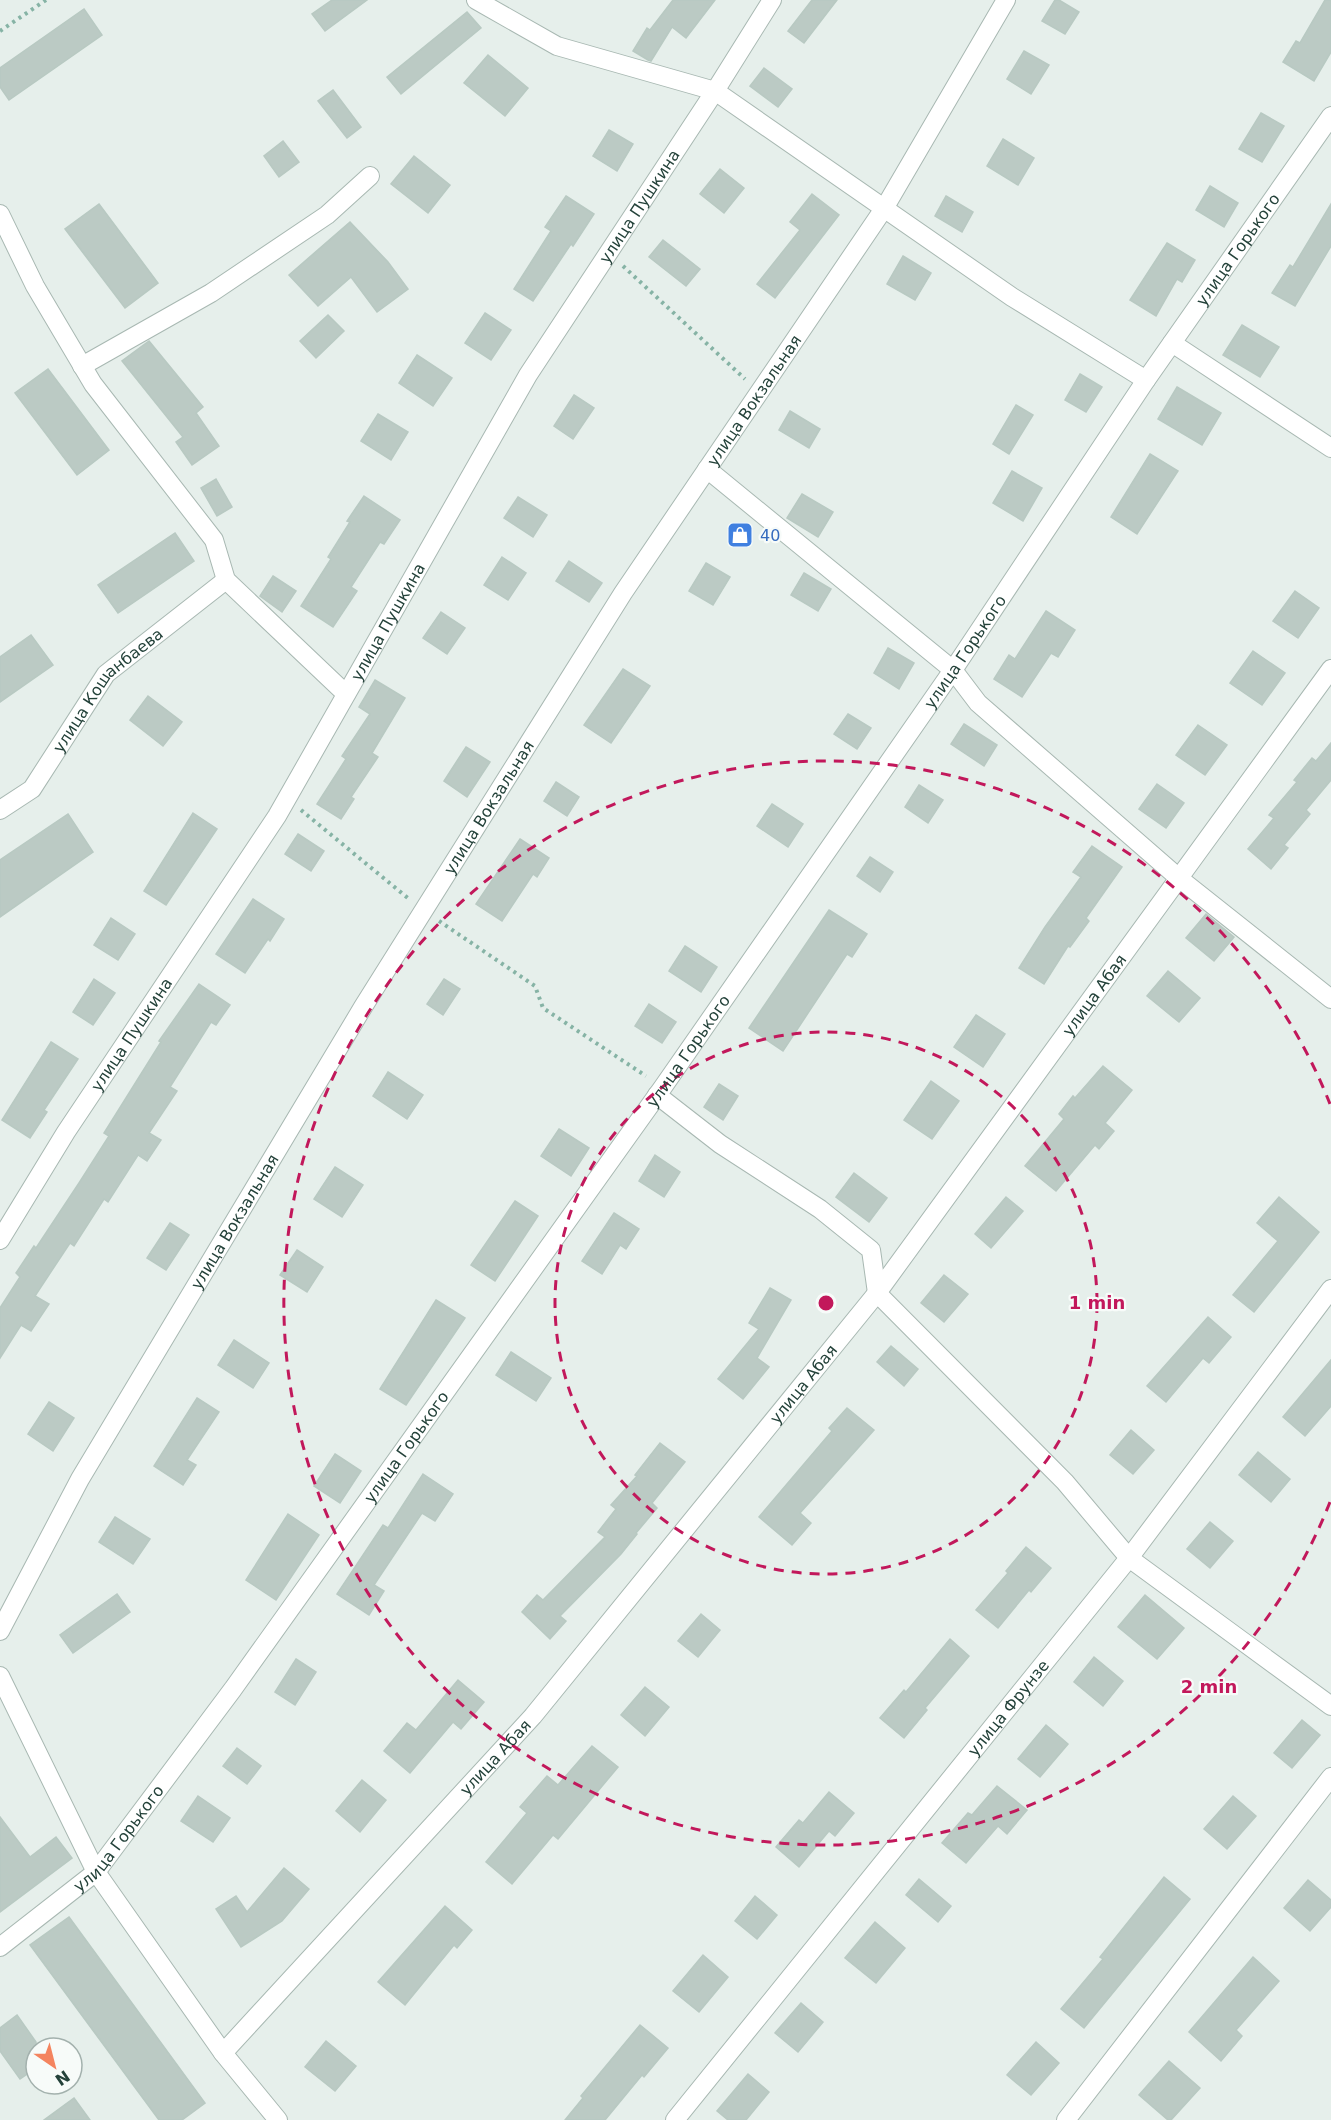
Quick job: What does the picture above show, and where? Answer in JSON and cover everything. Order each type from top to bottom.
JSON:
[{"type":"street","points":[[476,0],[557,46],[715,91],[1012,297],[1146,380]]},
{"type":"street","name":"улица Пушкина","points":[[0,1240],[66,1132],[277,816],[528,375],[715,91],[772,0]]},
{"type":"street","name":"улица Вокзальная","points":[[0,1631],[80,1479],[363,1007],[623,593],[885,207],[1006,0]]},
{"type":"street","name":"улица Горького","points":[[0,1947],[96,1872],[240,1679],[660,1091],[953,670],[1146,380],[1331,116]]},
{"type":"street","points":[[82,366],[211,293],[327,215],[370,176]]},
{"type":"street","points":[[0,214],[35,286],[93,384],[214,540],[226,580],[346,694]]},
{"type":"street","points":[[1172,343],[1331,448]]},
{"type":"street","points":[[707,469],[953,670],[978,703],[1180,879],[1331,999]]},
{"type":"street","name":"улица Кошанбаева","points":[[0,810],[32,789],[106,674],[226,580]]},
{"type":"street","name":"улица Абая","points":[[223,2053],[533,1716],[877,1293],[1331,669]]},
{"type":"street","points":[[660,1091],[720,1144],[820,1209],[871,1250],[877,1293],[1065,1482],[1129,1557],[1331,1706]]},
{"type":"street","name":"улица Фрунзе","points":[[675,2120],[1129,1557],[1331,1290]]},
{"type":"street","points":[[0,1676],[96,1872],[223,2053],[278,2120]]},
{"type":"street","points":[[1066,2120],[1331,1777]]},
{"type":"path","points":[[0,32],[46,0]]},
{"type":"path","points":[[609,253],[759,392]]},
{"type":"path","points":[[287,798],[423,911],[535,986],[543,1008],[660,1091]]},
{"type":"building","points":[[332,0],[367,0],[325,31],[312,14]]},
{"type":"building","points":[[673,0],[715,0],[686,38],[672,27],[651,61],[648,60],[633,51],[647,28],[650,30]]},
{"type":"building","points":[[812,0],[837,0],[804,43],[788,31]]},
{"type":"building","points":[[1055,0],[1079,12],[1065,34],[1042,21]]},
{"type":"building","points":[[1325,0],[1331,0],[1331,52],[1314,81],[1283,62],[1296,41],[1300,43]]},
{"type":"building","points":[[84,9],[102,35],[9,100],[0,87],[0,68]]},
{"type":"building","points":[[467,12],[481,28],[401,94],[387,77]]},
{"type":"building","points":[[1024,51],[1049,65],[1031,94],[1007,79]]},
{"type":"building","points":[[488,55],[528,88],[505,116],[464,83]]},
{"type":"building","points":[[764,68],[792,89],[778,107],[750,86]]},
{"type":"building","points":[[333,90],[361,127],[347,138],[318,101]]},
{"type":"building","points":[[1261,113],[1284,126],[1262,162],[1239,149]]},
{"type":"building","points":[[609,130],[633,144],[617,171],[593,156]]},
{"type":"building","points":[[1003,139],[1034,158],[1018,185],[987,166]]},
{"type":"building","points":[[283,141],[299,162],[279,177],[264,156]]},
{"type":"building","points":[[414,156],[450,185],[428,213],[391,184]]},
{"type":"building","points":[[720,169],[744,188],[724,213],[700,194]]},
{"type":"building","points":[[1210,186],[1238,203],[1224,227],[1196,210]]},
{"type":"building","points":[[812,194],[839,215],[775,298],[757,284],[800,230],[790,222]]},
{"type":"building","points":[[566,196],[594,214],[533,301],[514,289],[551,231],[545,227]]},
{"type":"building","points":[[946,196],[973,212],[962,232],[935,216]]},
{"type":"building","points":[[99,204],[158,283],[125,308],[65,229]]},
{"type":"building","points":[[1331,204],[1331,246],[1295,306],[1272,293],[1290,265],[1293,267]]},
{"type":"building","points":[[350,222],[388,262],[408,289],[377,312],[351,277],[318,306],[289,275]]},
{"type":"building","points":[[663,240],[700,269],[686,286],[649,257]]},
{"type":"building","points":[[1167,243],[1195,260],[1182,282],[1177,279],[1156,316],[1130,300]]},
{"type":"building","points":[[903,256],[931,273],[915,300],[887,284]]},
{"type":"building","points":[[485,313],[511,330],[491,360],[465,343]]},
{"type":"building","points":[[328,315],[344,331],[316,358],[300,341]]},
{"type":"building","points":[[1242,325],[1279,347],[1260,377],[1223,355]]},
{"type":"building","points":[[149,341],[203,407],[196,413],[219,446],[192,465],[176,442],[183,437],[122,361]]},
{"type":"building","points":[[417,355],[452,378],[433,406],[399,383]]},
{"type":"building","points":[[48,369],[109,450],[77,475],[15,393]]},
{"type":"building","points":[[1080,374],[1102,387],[1086,412],[1065,400]]},
{"type":"building","points":[[1177,387],[1221,413],[1202,445],[1158,419]]},
{"type":"building","points":[[574,395],[594,408],[573,439],[554,426]]},
{"type":"building","points":[[1016,405],[1033,415],[1009,454],[993,444]]},
{"type":"building","points":[[790,411],[820,429],[809,448],[779,430]]},
{"type":"building","points":[[378,414],[408,432],[391,460],[361,441]]},
{"type":"building","points":[[1150,454],[1178,471],[1137,534],[1111,517]]},
{"type":"building","points":[[1012,471],[1042,488],[1023,521],[993,503]]},
{"type":"building","points":[[216,479],[232,507],[217,516],[201,488]]},
{"type":"building","points":[[802,494],[833,512],[818,537],[787,518]]},
{"type":"building","points":[[364,496],[400,520],[384,544],[380,542],[351,587],[357,591],[333,627],[301,606],[331,559],[328,557],[350,522],[347,521]]},
{"type":"building","points":[[518,497],[547,515],[533,537],[504,518]]},
{"type":"building","points":[[175,533],[194,561],[118,613],[98,585]]},
{"type":"building","points":[[502,557],[526,573],[508,600],[484,585]]},
{"type":"building","points":[[569,561],[602,583],[589,602],[556,581]]},
{"type":"building","points":[[706,563],[730,577],[713,605],[689,591]]},
{"type":"building","points":[[804,573],[831,589],[818,611],[791,595]]},
{"type":"building","points":[[273,576],[296,591],[282,612],[260,596]]},
{"type":"building","points":[[1295,591],[1319,608],[1298,638],[1273,621]]},
{"type":"building","points":[[1046,611],[1075,630],[1058,657],[1051,653],[1022,697],[994,679],[1009,655],[1015,659]]},
{"type":"building","points":[[441,612],[465,628],[447,654],[423,638]]},
{"type":"building","points":[[31,635],[53,665],[0,702],[0,657]]},
{"type":"building","points":[[888,648],[914,663],[899,689],[874,673]]},
{"type":"building","points":[[1253,651],[1285,673],[1262,705],[1230,683]]},
{"type":"building","points":[[623,669],[650,686],[611,743],[584,725]]},
{"type":"building","points":[[375,680],[405,698],[372,753],[378,757],[351,797],[354,799],[341,819],[317,804],[346,759],[342,756],[370,714],[359,707]]},
{"type":"building","points":[[148,696],[182,722],[163,746],[130,720]]},
{"type":"building","points":[[848,714],[871,728],[857,749],[834,734]]},
{"type":"building","points":[[964,724],[997,745],[984,766],[951,744]]},
{"type":"building","points":[[1198,725],[1227,745],[1205,775],[1176,755]]},
{"type":"building","points":[[1331,743],[1331,780],[1306,810],[1310,814],[1284,845],[1288,848],[1271,869],[1248,849],[1274,818],[1269,815],[1297,782],[1294,780],[1312,758],[1316,761]]},
{"type":"building","points":[[466,747],[490,762],[467,797],[444,781]]},
{"type":"building","points":[[556,782],[579,797],[567,816],[544,801]]},
{"type":"building","points":[[1157,784],[1184,803],[1166,828],[1139,809]]},
{"type":"building","points":[[919,785],[943,800],[928,823],[905,807]]},
{"type":"building","points":[[772,804],[803,824],[788,847],[757,826]]},
{"type":"building","points":[[193,813],[217,829],[166,905],[144,891]]},
{"type":"building","points":[[68,814],[93,852],[0,917],[0,860]]},
{"type":"building","points":[[298,834],[324,851],[311,871],[285,854]]},
{"type":"building","points":[[520,839],[549,858],[537,877],[533,874],[502,921],[476,904]]},
{"type":"building","points":[[1092,846],[1122,867],[1086,918],[1089,921],[1070,947],[1068,946],[1044,984],[1019,968],[1081,877],[1073,872]]},
{"type":"building","points":[[870,857],[893,872],[880,892],[857,876]]},
{"type":"building","points":[[253,899],[284,919],[245,973],[216,954]]},
{"type":"building","points":[[829,910],[867,934],[852,957],[847,954],[783,1051],[749,1028]]},
{"type":"building","points":[[1206,914],[1234,937],[1214,961],[1186,938]]},
{"type":"building","points":[[111,918],[135,934],[118,960],[94,945]]},
{"type":"building","points":[[685,946],[717,967],[701,992],[669,971]]},
{"type":"building","points":[[1168,971],[1200,998],[1179,1022],[1147,996]]},
{"type":"building","points":[[94,979],[115,993],[93,1025],[73,1012]]},
{"type":"building","points":[[444,979],[460,989],[443,1015],[427,1004]]},
{"type":"building","points":[[199,984],[230,1005],[216,1025],[211,1022],[170,1087],[177,1091],[149,1133],[161,1140],[147,1161],[138,1155],[108,1202],[104,1199],[74,1246],[70,1243],[35,1296],[49,1304],[31,1331],[21,1325],[0,1358],[0,1308],[20,1277],[16,1273],[34,1246],[36,1248],[109,1136],[104,1133],[161,1042],[159,1041]]},
{"type":"building","points":[[649,1004],[676,1022],[662,1043],[635,1026]]},
{"type":"building","points":[[976,1015],[1005,1034],[983,1067],[954,1047]]},
{"type":"building","points":[[51,1042],[78,1059],[44,1110],[47,1112],[30,1138],[2,1120]]},
{"type":"building","points":[[1103,1066],[1132,1090],[1105,1123],[1114,1131],[1099,1149],[1095,1145],[1056,1191],[1025,1166],[1064,1119],[1059,1114],[1073,1096],[1075,1098]]},
{"type":"building","points":[[388,1072],[423,1095],[407,1119],[373,1096]]},
{"type":"building","points":[[931,1081],[959,1101],[932,1139],[904,1120]]},
{"type":"building","points":[[719,1084],[738,1096],[723,1120],[704,1107]]},
{"type":"building","points":[[559,1129],[589,1148],[571,1176],[541,1156]]},
{"type":"building","points":[[655,1155],[680,1172],[664,1197],[639,1181]]},
{"type":"building","points":[[335,1167],[363,1185],[342,1217],[314,1199]]},
{"type":"building","points":[[854,1173],[887,1198],[869,1222],[836,1197]]},
{"type":"building","points":[[1006,1197],[1023,1211],[991,1248],[975,1234]]},
{"type":"building","points":[[1279,1197],[1319,1232],[1254,1312],[1233,1295],[1278,1241],[1257,1223]]},
{"type":"building","points":[[515,1201],[538,1216],[495,1281],[471,1265]]},
{"type":"building","points":[[614,1213],[639,1229],[626,1249],[620,1245],[602,1274],[582,1261]]},
{"type":"building","points":[[170,1223],[189,1235],[166,1270],[147,1258]]},
{"type":"building","points":[[297,1250],[323,1267],[307,1292],[280,1275]]},
{"type":"building","points":[[944,1275],[968,1294],[944,1322],[921,1303]]},
{"type":"building","points":[[770,1288],[791,1300],[757,1358],[769,1367],[743,1399],[718,1379],[759,1329],[749,1323]]},
{"type":"building","points":[[436,1300],[465,1318],[406,1405],[380,1389]]},
{"type":"building","points":[[1208,1317],[1231,1337],[1209,1363],[1203,1358],[1166,1402],[1147,1386]]},
{"type":"building","points":[[234,1340],[269,1363],[253,1388],[218,1365]]},
{"type":"building","points":[[891,1346],[918,1369],[904,1386],[877,1362]]},
{"type":"building","points":[[511,1352],[551,1378],[536,1401],[496,1375]]},
{"type":"building","points":[[1331,1360],[1331,1406],[1305,1436],[1283,1417]]},
{"type":"building","points":[[197,1398],[219,1412],[187,1460],[196,1465],[183,1485],[154,1466]]},
{"type":"building","points":[[49,1402],[74,1418],[53,1451],[28,1434]]},
{"type":"building","points":[[847,1408],[874,1430],[800,1513],[811,1523],[792,1545],[759,1517],[832,1431],[829,1428]]},
{"type":"building","points":[[1131,1430],[1154,1450],[1133,1474],[1110,1455]]},
{"type":"building","points":[[660,1443],[685,1462],[652,1503],[657,1508],[621,1554],[560,1616],[566,1621],[550,1639],[522,1612],[537,1595],[543,1600],[605,1537],[598,1532],[616,1509],[611,1505],[637,1476],[635,1475]]},
{"type":"building","points":[[1258,1452],[1290,1479],[1271,1502],[1239,1475]]},
{"type":"building","points":[[335,1454],[361,1471],[340,1503],[314,1486]]},
{"type":"building","points":[[423,1474],[453,1494],[435,1521],[422,1513],[374,1585],[384,1591],[369,1615],[337,1594],[383,1525],[388,1528]]},
{"type":"building","points":[[288,1514],[319,1535],[276,1600],[246,1580]]},
{"type":"building","points":[[115,1517],[150,1539],[133,1564],[99,1542]]},
{"type":"building","points":[[1210,1522],[1233,1541],[1210,1568],[1187,1549]]},
{"type":"building","points":[[1026,1547],[1051,1568],[1031,1592],[1029,1590],[998,1628],[976,1610],[1008,1573],[1006,1571]]},
{"type":"building","points":[[117,1594],[130,1612],[73,1653],[60,1635]]},
{"type":"building","points":[[1145,1595],[1184,1628],[1157,1659],[1118,1627]]},
{"type":"building","points":[[701,1614],[720,1630],[698,1657],[678,1641]]},
{"type":"building","points":[[950,1639],[969,1656],[925,1708],[927,1710],[904,1738],[880,1718],[904,1690],[906,1692]]},
{"type":"building","points":[[1094,1657],[1123,1681],[1103,1706],[1074,1682]]},
{"type":"building","points":[[296,1659],[316,1672],[295,1705],[275,1692]]},
{"type":"building","points":[[458,1680],[484,1702],[461,1729],[453,1722],[410,1773],[384,1751],[407,1723],[416,1730]]},
{"type":"building","points":[[645,1687],[669,1707],[645,1736],[621,1715]]},
{"type":"building","points":[[1302,1720],[1320,1735],[1292,1768],[1274,1753]]},
{"type":"building","points":[[1046,1725],[1068,1744],[1040,1777],[1018,1759]]},
{"type":"building","points":[[592,1746],[618,1767],[558,1839],[553,1835],[512,1884],[486,1862],[527,1813],[520,1807],[547,1776],[558,1785]]},
{"type":"building","points":[[237,1748],[261,1766],[247,1784],[223,1766]]},
{"type":"building","points":[[362,1780],[386,1800],[360,1832],[336,1811]]},
{"type":"building","points":[[997,1786],[1027,1810],[1007,1834],[998,1826],[966,1863],[942,1843],[968,1813],[972,1815]]},
{"type":"building","points":[[829,1792],[854,1813],[835,1836],[829,1831],[799,1867],[776,1847],[799,1820],[803,1823]]},
{"type":"building","points":[[198,1796],[230,1818],[213,1842],[181,1821]]},
{"type":"building","points":[[1233,1796],[1256,1816],[1227,1849],[1204,1829]]},
{"type":"building","points":[[0,1817],[30,1857],[56,1837],[72,1858],[0,1912]]},
{"type":"building","points":[[284,1868],[309,1889],[282,1921],[241,1947],[216,1909],[236,1896],[247,1912]]},
{"type":"building","points":[[1164,1877],[1190,1899],[1084,2028],[1061,2009],[1103,1959],[1100,1957]]},
{"type":"building","points":[[919,1879],[951,1906],[938,1922],[906,1895]]},
{"type":"building","points":[[1308,1880],[1331,1900],[1331,1907],[1310,1931],[1284,1908]]},
{"type":"building","points":[[755,1896],[777,1915],[757,1939],[735,1921]]},
{"type":"building","points":[[445,1906],[472,1930],[457,1948],[454,1945],[405,2005],[378,1982]]},
{"type":"building","points":[[69,1917],[205,2103],[182,2120],[159,2120],[30,1945]]},
{"type":"building","points":[[875,1922],[905,1948],[876,1983],[845,1958]]},
{"type":"building","points":[[703,1955],[728,1977],[699,2012],[673,1991]]},
{"type":"building","points":[[1253,1957],[1279,1981],[1236,2030],[1242,2036],[1221,2061],[1189,2032]]},
{"type":"building","points":[[801,2003],[823,2022],[798,2052],[775,2033]]},
{"type":"building","points":[[17,2015],[32,2036],[24,2036],[24,2076],[20,2079],[0,2051],[0,2028]]},
{"type":"building","points":[[640,2025],[668,2048],[605,2120],[565,2120],[583,2098],[581,2096]]},
{"type":"building","points":[[326,2041],[356,2066],[335,2091],[305,2067]]},
{"type":"building","points":[[1036,2042],[1059,2063],[1031,2095],[1007,2075]]},
{"type":"building","points":[[1169,2061],[1200,2088],[1171,2120],[1168,2120],[1139,2095]]},
{"type":"building","points":[[748,2074],[769,2092],[746,2120],[728,2120],[717,2111]]},
{"type":"building","points":[[74,2098],[90,2120],[44,2120]]},
{"type":"place","name":"40","points":[[740,535]]}]
